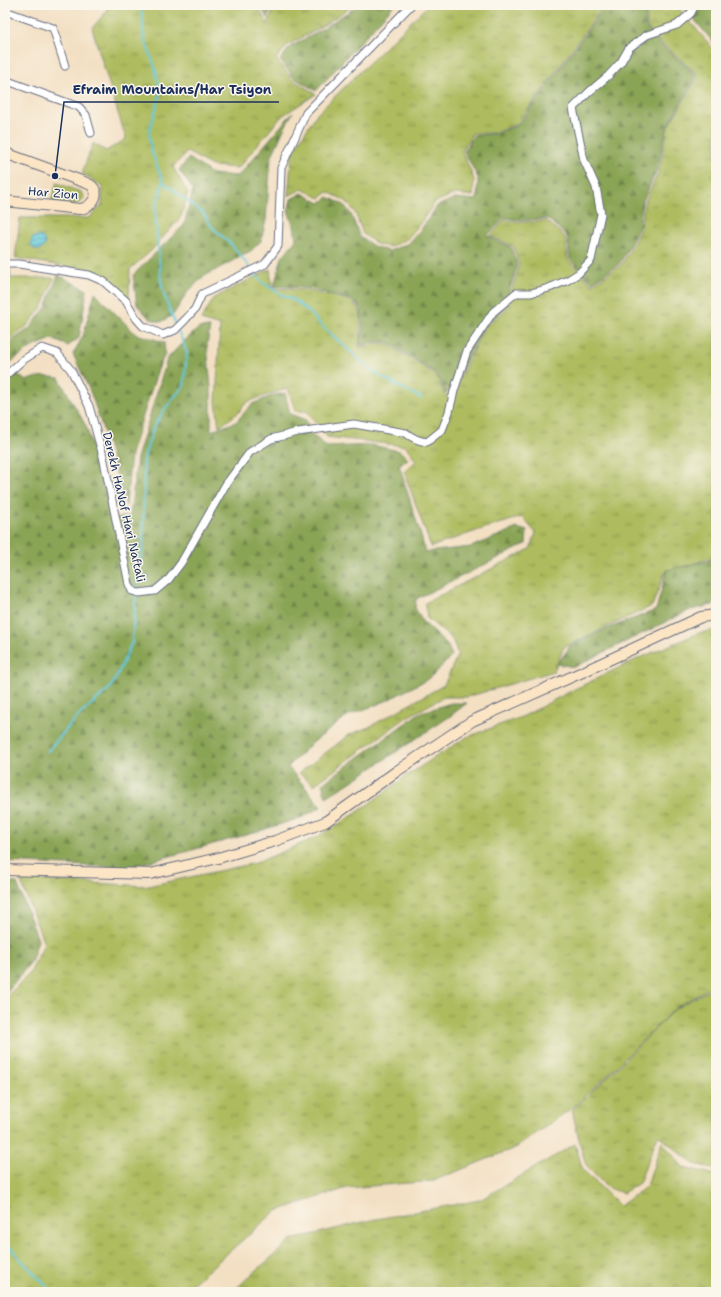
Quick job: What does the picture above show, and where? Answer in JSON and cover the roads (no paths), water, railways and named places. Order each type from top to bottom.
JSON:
[{"type":"main road","name":"Har Zion","points":[[5,153],[84,182],[92,186],[96,195],[92,203],[84,209],[72,209],[5,201]]},
{"type":"main road","points":[[5,870],[150,874],[218,858],[275,841],[325,822],[472,720],[587,670],[701,617],[716,615]]},
{"type":"street","points":[[5,264],[19,264],[89,275],[103,280],[126,301],[136,318],[143,326],[163,335],[175,330],[195,309],[202,294],[265,264],[278,246],[281,168],[306,113],[411,5]]},
{"type":"street","name":"Derekh HaNof Hari Naftali","points":[[5,376],[23,360],[42,348],[57,354],[71,370],[89,406],[103,456],[129,584],[132,591],[139,593],[155,591],[169,579],[181,563],[226,484],[250,452],[270,439],[298,432],[354,424],[406,433],[422,442],[427,442],[442,430],[449,412],[467,351],[493,312],[516,293],[531,293],[549,288],[568,280],[580,273],[591,260],[601,214],[596,187],[584,160],[573,108],[608,76],[621,62],[629,48],[648,35],[677,25],[691,13],[695,5]]},
{"type":"street","points":[[5,11],[53,28],[65,66]]},
{"type":"street","points":[[5,80],[79,107],[86,115],[91,133]]},
{"type":"water","points":[[35,236],[41,236],[45,240],[45,246],[41,250],[35,250],[31,246],[31,240]]},
{"type":"waterway","points":[[137,591],[138,570],[143,546],[144,458],[154,426],[184,385],[187,353],[165,298],[161,282],[155,211],[163,182],[151,150],[149,133],[160,94],[155,67],[144,38],[141,5]]},
{"type":"waterway","points":[[163,182],[203,213],[212,227],[232,245],[251,269]]},
{"type":"waterway","points":[[254,272],[262,282],[280,294],[294,300],[309,312],[321,325],[371,370],[421,398]]},
{"type":"waterway","points":[[48,751],[75,719],[111,687],[132,642],[136,595]]},
{"type":"waterway","points":[[5,1241],[52,1292]]},
{"type":"place","name":"Efraim Mountains/Har Tsiyon","points":[[55,176]]}]
